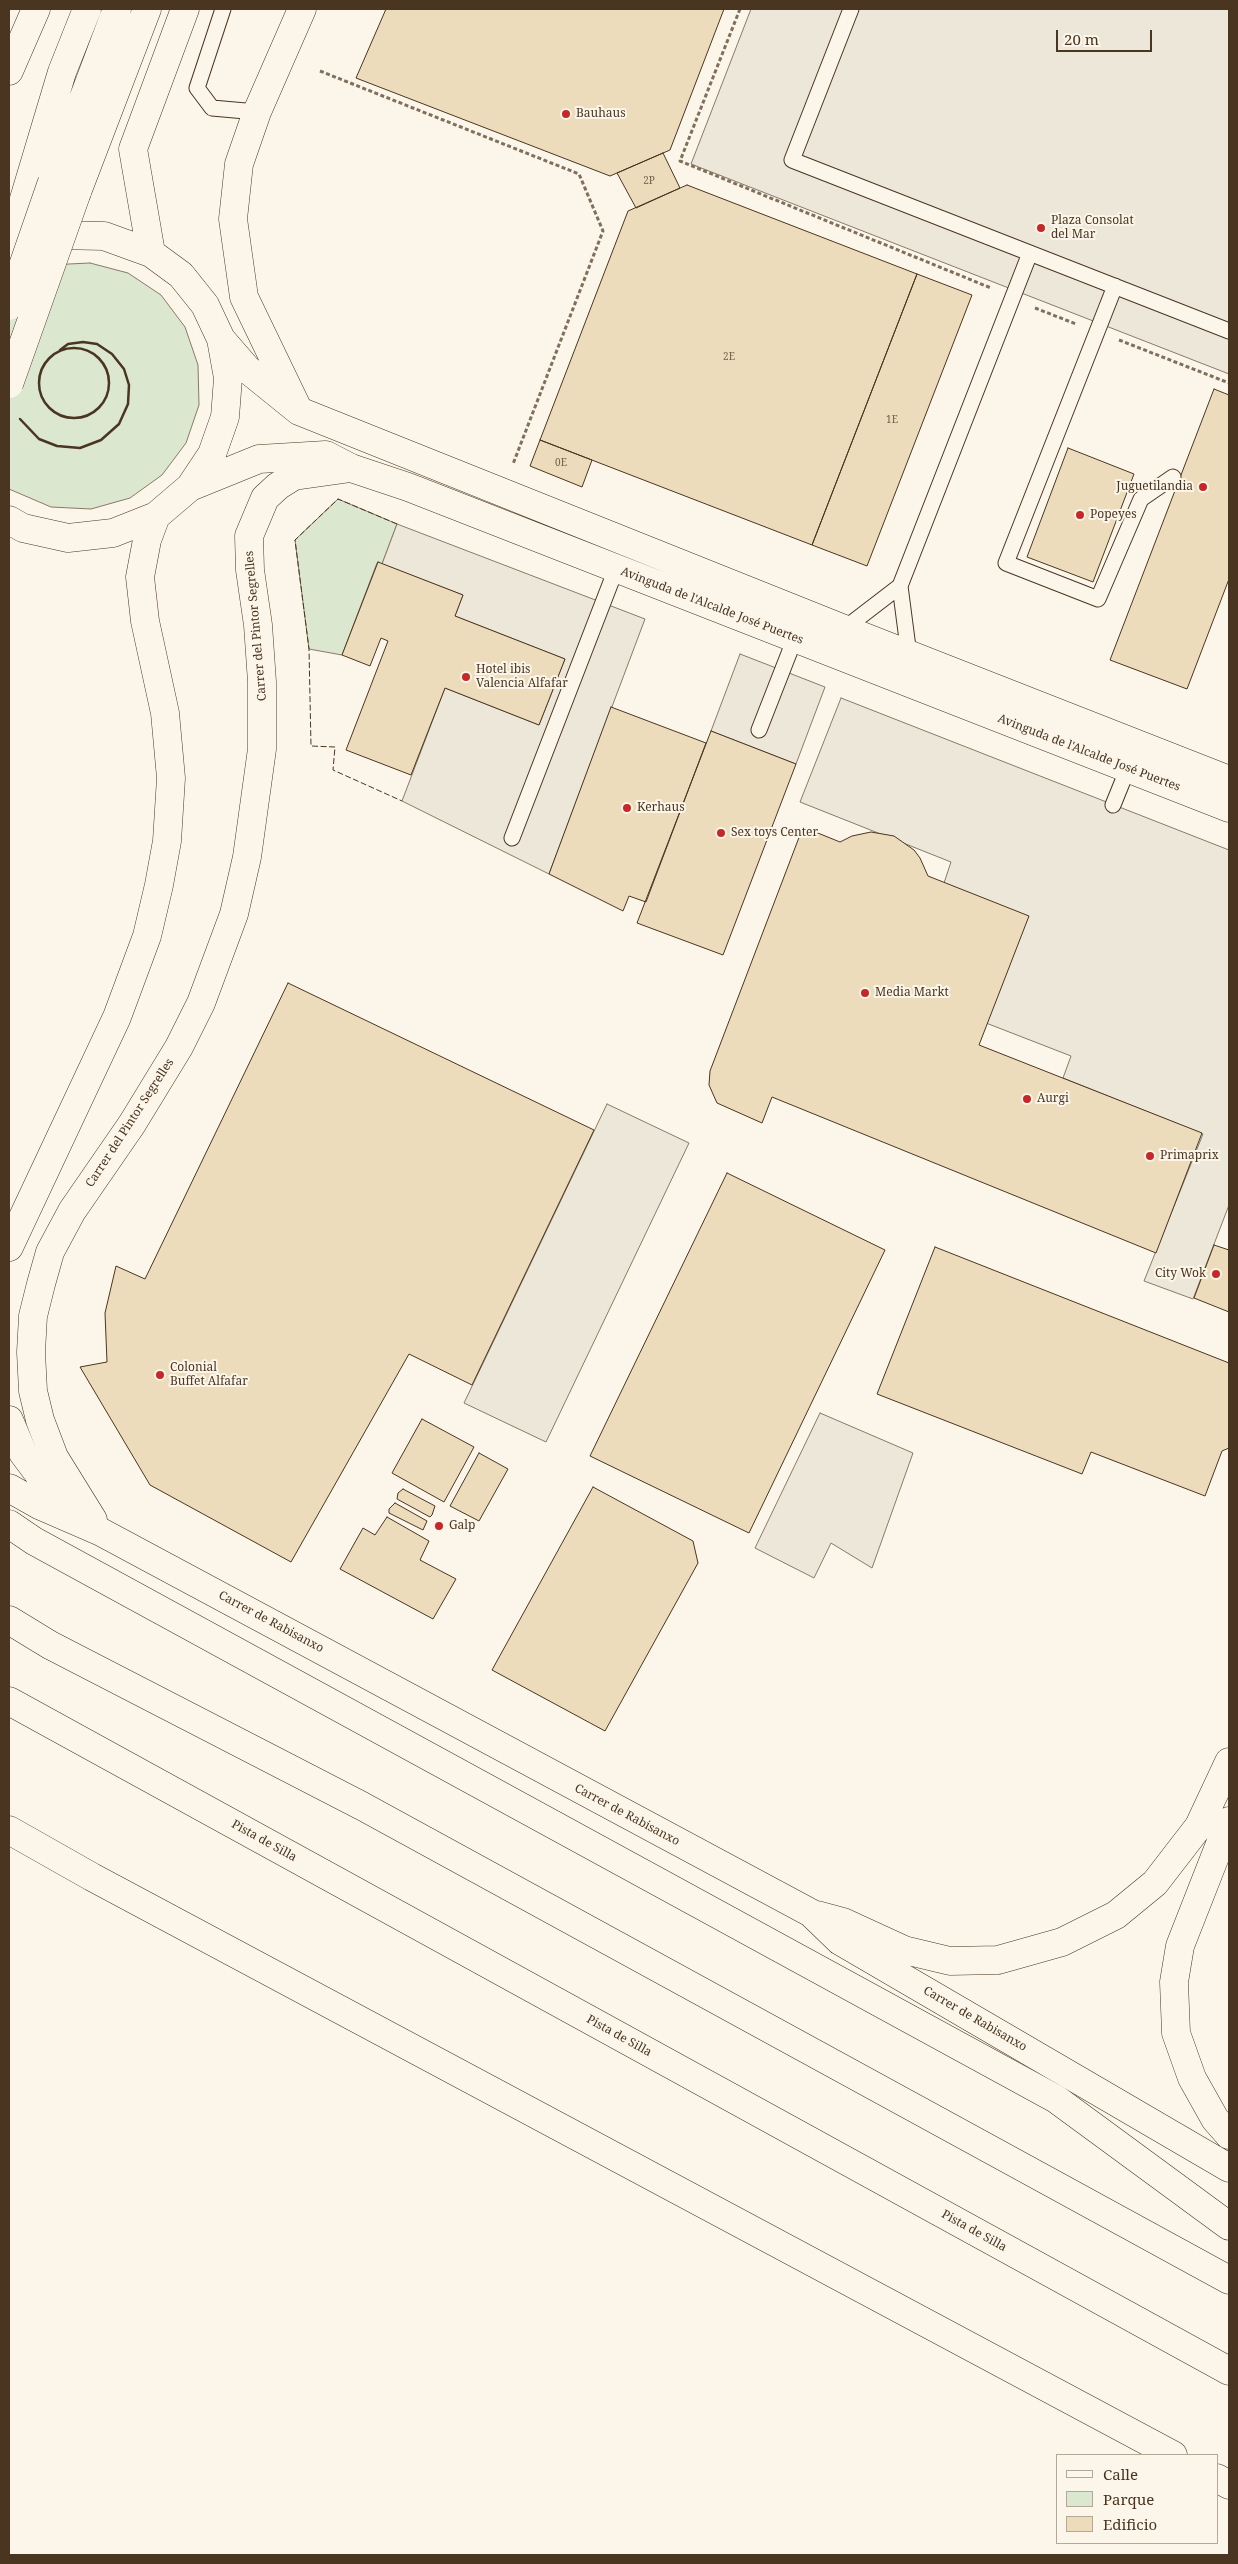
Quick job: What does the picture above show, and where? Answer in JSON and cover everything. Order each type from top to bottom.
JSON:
[{"type":"main road","points":[[9,70],[36,9]]},
{"type":"main road","points":[[9,249],[82,9]]},
{"type":"main road","points":[[62,72],[87,9]]},
{"type":"main road","points":[[9,306],[52,182],[117,9]]},
{"type":"main road","points":[[9,384],[77,192],[147,9]]},
{"type":"main road","points":[[151,253],[133,149],[185,9]]},
{"type":"main road","points":[[299,411],[244,297],[233,219],[239,164],[257,112],[302,9]]},
{"type":"main road","points":[[9,249],[56,235],[104,236],[151,253],[181,275],[205,305],[221,339],[228,378],[225,417],[212,454],[190,487],[156,516],[114,533],[68,538],[23,528],[9,520]]},
{"type":"main road","name":"Avinguda de l'Alcalde José Puertes","points":[[221,339],[247,369],[299,411],[909,655],[1229,780]]},
{"type":"main road","name":"Avinguda de l'Alcalde José Puertes","points":[[190,487],[259,459],[326,455],[351,468],[408,487],[1229,808]]},
{"type":"main road","name":"Carrer del Pintor Segrelles","points":[[101,1532],[54,1457],[40,1420],[33,1391],[31,1352],[35,1308],[50,1252],[72,1211],[137,1116],[179,1047],[201,1003],[234,914],[247,857],[262,750],[262,682],[258,625],[250,570],[249,536],[265,498],[278,486],[294,476],[351,468]]},
{"type":"main road","points":[[9,1247],[117,1017],[148,936],[159,885],[167,840],[171,778],[165,713],[144,621],[140,577],[147,540],[156,516]]},
{"type":"main road","points":[[9,1420],[23,1453],[41,1477],[101,1532]]},
{"type":"main road","name":"Carrer de Rabisanxo","points":[[9,1488],[41,1506],[101,1532],[811,1913],[840,1941],[1229,2168]]},
{"type":"main road","points":[[9,1524],[34,1541],[1056,2099],[1229,2226]]},
{"type":"main road","points":[[9,1620],[50,1645],[362,1806],[1229,2280]]},
{"type":"main road","name":"Pista de Silla","points":[[9,1700],[1229,2371]]},
{"type":"main road","points":[[811,1913],[843,1922],[904,1950],[950,1961],[998,1960],[1062,1942],[1116,1915],[1154,1883],[1199,1826],[1229,1762]]},
{"type":"main road","points":[[1229,1821],[1180,1946],[1174,1982],[1176,2033],[1192,2078],[1215,2119],[1229,2135]]},
{"type":"main road","points":[[9,1830],[92,1877],[1172,2454]]},
{"type":"main road","points":[[1218,2479],[1229,2485]]},
{"type":"lane","points":[[223,9],[197,88],[212,108],[257,112]]},
{"type":"lane","points":[[851,9],[792,160],[1229,331]]},
{"type":"lane","points":[[909,655],[900,586],[1030,253]]},
{"type":"lane","points":[[1114,286],[1006,563],[1098,599],[1141,498],[1173,477]]},
{"type":"lane","points":[[512,838],[616,569]]},
{"type":"lane","points":[[844,629],[900,586]]},
{"type":"lane","points":[[758,730],[795,638]]},
{"type":"lane","points":[[1113,805],[1128,768]]},
{"type":"path","points":[[740,9],[680,161],[1097,332],[1229,383]]},
{"type":"path","points":[[320,71],[579,174],[603,231],[512,467]]},
{"type":"green space","points":[[90,263],[128,273],[161,295],[185,327],[198,365],[199,405],[186,443],[162,475],[130,498],[91,509],[51,507],[9,489],[9,283],[48,265]]},
{"type":"green space","points":[[338,499],[397,524],[382,564],[377,563],[342,655],[309,649],[295,540]]},
{"type":"shaded area","name":"Plaza Consolat del Mar","points":[[751,9],[1229,9],[1229,374],[691,164]]},
{"type":"shaded area","points":[[397,524],[645,619],[549,874],[402,801],[445,688],[539,725],[565,659],[455,616],[463,595],[382,564]]},
{"type":"shaded area","points":[[740,654],[825,687],[796,764],[711,731]]},
{"type":"shaded area","points":[[841,698],[1229,850],[1229,1205],[1193,1299],[1144,1281],[1203,1134],[1063,1078],[1071,1056],[986,1023],[944,883],[951,862],[800,802]]},
{"type":"shaded area","points":[[607,1104],[689,1143],[546,1442],[464,1403]]},
{"type":"shaded area","points":[[820,1413],[913,1453],[872,1568],[831,1543],[814,1578],[755,1548]]},
{"type":"building","name":"Bauhaus","points":[[386,9],[724,9],[670,150],[610,176],[356,78]]},
{"type":"building","points":[[663,153],[680,188],[636,208],[617,173]]},
{"type":"building","points":[[687,185],[917,274],[812,545],[540,440],[628,211]]},
{"type":"building","points":[[917,274],[972,295],[867,566],[812,545]]},
{"type":"building","name":"Juguetilandia","points":[[1214,389],[1229,395],[1229,579],[1187,689],[1110,660]]},
{"type":"building","points":[[540,440],[592,460],[582,487],[530,466]]},
{"type":"building","name":"Popeyes","points":[[1068,448],[1134,474],[1093,582],[1027,557]]},
{"type":"building","name":"Hotel ibis Valencia Alfafar","points":[[378,562],[463,595],[455,616],[565,659],[539,725],[445,688],[411,775],[346,750],[388,641],[381,638],[370,666],[342,655]]},
{"type":"building","name":"Kerhaus","points":[[611,707],[706,743],[646,902],[629,896],[623,911],[549,874]]},
{"type":"building","name":"Sex toys Center","points":[[711,731],[796,764],[723,955],[637,923]]},
{"type":"building","points":[[803,827],[840,842],[852,836],[871,832],[894,836],[914,850],[928,876],[1029,916],[979,1045],[1202,1133],[1156,1253],[772,1097],[762,1123],[717,1103],[709,1085],[710,1071]]},
{"type":"building","points":[[288,983],[594,1130],[472,1385],[409,1354],[291,1562],[150,1485],[80,1367],[107,1362],[105,1313],[116,1266],[145,1279]]},
{"type":"building","points":[[727,1173],[885,1250],[749,1533],[590,1456]]},
{"type":"building","name":"City Wok","points":[[1214,1245],[1229,1250],[1229,1312],[1194,1298]]},
{"type":"building","points":[[935,1247],[1229,1363],[1229,1448],[1222,1451],[1205,1496],[1091,1452],[1082,1474],[877,1394]]},
{"type":"building","points":[[422,1419],[474,1447],[444,1502],[392,1473]]},
{"type":"building","points":[[479,1453],[508,1469],[479,1521],[450,1506]]},
{"type":"building","points":[[593,1487],[693,1541],[698,1563],[605,1731],[492,1670]]},
{"type":"building","points":[[403,1489],[435,1506],[432,1515],[430,1517],[397,1499],[398,1493]]},
{"type":"building","points":[[395,1503],[427,1521],[423,1530],[389,1513],[389,1509]]},
{"type":"building","points":[[387,1517],[429,1541],[420,1560],[456,1579],[433,1619],[340,1569],[363,1528],[375,1535]]},
{"type":"fence","points":[[397,524],[338,499],[295,540],[309,649],[311,746],[335,747],[333,770],[402,801]]},
{"type":"wall","points":[[20,419],[39,439],[57,446],[80,448],[101,440],[119,424],[128,404],[129,385],[124,369],[112,354],[97,344],[83,342],[68,344],[60,350]]},
{"type":"wall","points":[[74,348],[87,351],[99,358],[106,370],[109,383],[106,396],[99,408],[87,415],[74,418],[61,415],[49,408],[42,396],[39,383],[42,370],[49,358],[61,351],[74,348]]},
{"type":"place","name":"Bauhaus","points":[[566,114]]},
{"type":"place","name":"Plaza Consolat del Mar","points":[[1041,228]]},
{"type":"place","name":"Juguetilandia","points":[[1203,487]]},
{"type":"place","name":"Popeyes","points":[[1080,515]]},
{"type":"place","name":"Hotel ibis Valencia Alfafar","points":[[466,677]]},
{"type":"place","name":"Kerhaus","points":[[627,808]]},
{"type":"place","name":"Sex toys Center","points":[[721,833]]},
{"type":"place","name":"Media Markt","points":[[865,993]]},
{"type":"place","name":"Aurgi","points":[[1027,1099]]},
{"type":"place","name":"Primaprix","points":[[1150,1156]]},
{"type":"place","name":"City Wok","points":[[1216,1274]]},
{"type":"place","name":"Colonial Buffet Alfafar","points":[[160,1375]]},
{"type":"place","name":"Galp","points":[[439,1526]]}]
